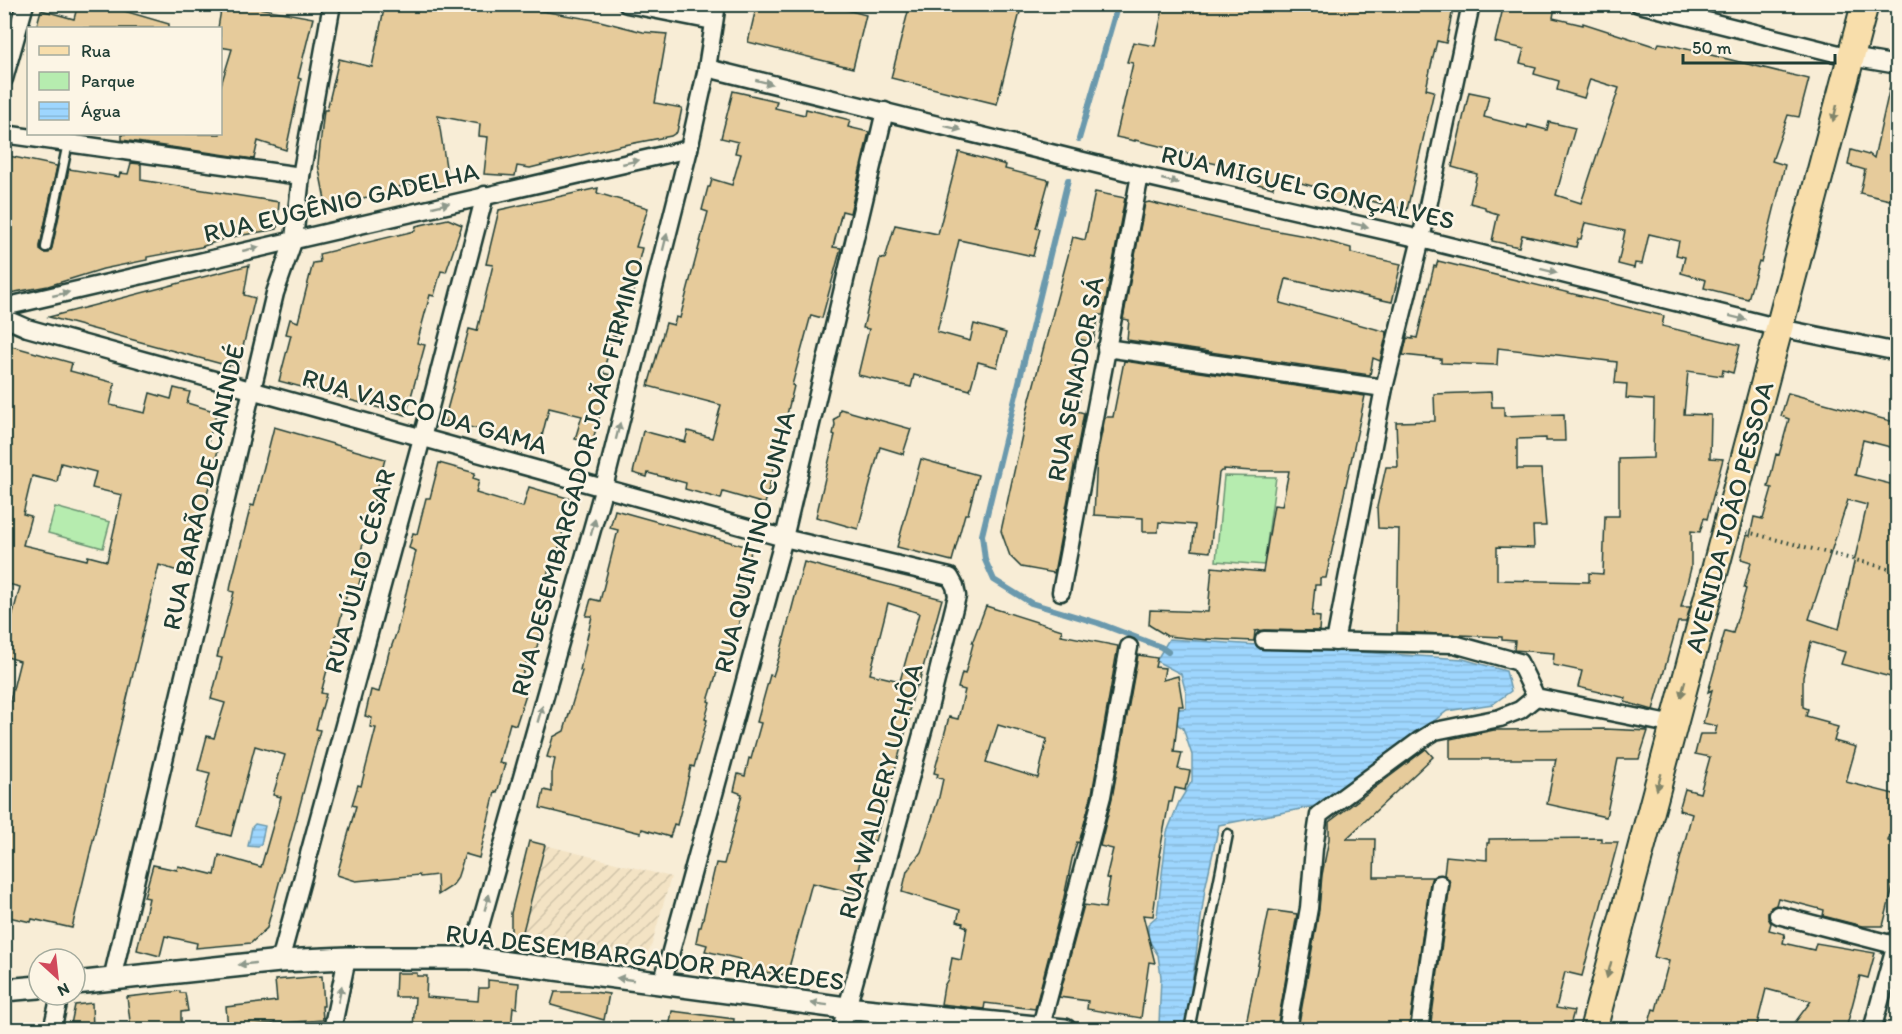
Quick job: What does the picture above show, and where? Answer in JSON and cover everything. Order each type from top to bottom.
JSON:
[{"type":"main road","name":"AVENIDA JOÃO PESSOA","points":[[1593,1029],[1865,4]]},
{"type":"street","points":[[4,80],[25,4]]},
{"type":"street","name":"RUA BARÃO DE CANINDÉ","points":[[112,979],[275,293],[294,239],[301,176],[332,4]]},
{"type":"street","points":[[627,4],[715,13]]},
{"type":"street","points":[[1335,642],[1384,388],[1421,239],[1471,4]]},
{"type":"street","points":[[1639,4],[1851,57],[1898,65]]},
{"type":"street","name":"RUA DESEMBARGADOR JOÃO FIRMINO","points":[[471,958],[603,488],[688,149],[707,68],[715,13]]},
{"type":"street","name":"RUA MIGUEL GONÇALVES","points":[[707,68],[1092,163],[1421,239],[1780,328],[1898,352]]},
{"type":"street","name":"RUA QUINTINO CUNHA","points":[[662,984],[784,538],[885,111]]},
{"type":"street","points":[[4,134],[301,176]]},
{"type":"street","name":"RUA EUGÊNIO GADELHA","points":[[4,307],[688,149]]},
{"type":"street","name":"RUA SENADOR SÁ","points":[[1061,592],[1140,174]]},
{"type":"street","name":"RUA JÚLIO CÉSAR","points":[[280,961],[422,438],[485,195]]},
{"type":"street","name":"RUA VASCO DA GAMA","points":[[4,318],[27,328],[784,538],[939,574]]},
{"type":"street","points":[[1106,348],[1384,388]]},
{"type":"street","name":"RUA WALDERY UCHÔA","points":[[841,1029],[924,727],[957,596],[950,577],[939,574]]},
{"type":"street","points":[[1264,640],[1454,644],[1519,662],[1536,697]]},
{"type":"street","points":[[1041,1028],[1102,796],[1129,647]]},
{"type":"street","points":[[1536,697],[1674,725]]},
{"type":"street","points":[[1287,1029],[1309,908],[1319,815],[1435,731],[1500,718],[1520,710],[1536,697]]},
{"type":"street","points":[[1419,1029],[1440,884]]},
{"type":"street","points":[[1778,915],[1897,943],[1872,1029]]},
{"type":"street","points":[[332,1029],[347,958]]},
{"type":"street","name":"RUA DESEMBARGADOR PRAXEDES","points":[[87,982],[280,961],[347,958],[471,958],[846,1008],[1065,1029]]},
{"type":"street","points":[[4,990],[27,988]]},
{"type":"street","points":[[52,1029],[57,1007]]},
{"type":"lane","points":[[46,247],[68,142]]},
{"type":"lane","points":[[1189,1029],[1228,834]]},
{"type":"path","points":[[1727,526],[1898,572]]},
{"type":"shaded area","points":[[529,841],[671,877],[651,947],[647,953],[634,957],[511,942],[510,916]]},
{"type":"green space","points":[[1224,476],[1276,477],[1264,565],[1216,561]]},
{"type":"green space","points":[[55,507],[110,522],[103,548],[48,533]]},
{"type":"water","points":[[1169,639],[1463,659],[1506,671],[1511,691],[1493,704],[1447,711],[1326,804],[1219,825],[1205,889],[1186,1028],[1159,1024],[1161,977],[1158,955],[1148,939],[1148,924],[1157,916],[1167,832],[1179,802],[1192,781],[1192,755],[1183,728],[1169,719],[1171,710],[1186,708],[1186,693],[1181,674],[1156,661]]},
{"type":"water","points":[[255,824],[265,826],[261,844],[258,847],[248,846],[252,827]]},
{"type":"building","points":[[78,4],[115,4],[114,8],[169,24],[169,27],[36,27],[41,10],[74,19]]},
{"type":"building","points":[[222,4],[237,4],[313,18],[298,78],[301,79],[286,150],[258,141],[254,159],[122,140],[122,135],[222,135],[222,82],[232,49],[222,47],[222,27],[218,27]]},
{"type":"building","points":[[385,4],[501,4],[600,21],[643,32],[667,34],[655,103],[682,108],[677,132],[671,136],[530,168],[517,166],[515,176],[484,174],[488,137],[479,136],[480,124],[438,116],[449,186],[434,190],[432,180],[398,187],[399,191],[326,205],[318,164],[324,110],[327,110],[339,59],[372,67]]},
{"type":"building","points":[[757,4],[825,4],[866,15],[853,68],[748,42]]},
{"type":"building","points":[[910,4],[1022,4],[997,104],[891,78]]},
{"type":"building","points":[[1164,4],[1454,4],[1446,43],[1437,41],[1430,70],[1426,89],[1434,91],[1407,210],[1359,198],[1357,208],[1324,200],[1326,190],[1276,176],[1273,188],[1231,177],[1234,168],[1191,158],[1192,154],[1116,137],[1133,63],[1127,62],[1133,42],[1155,46]]},
{"type":"building","points":[[1504,4],[1547,4],[1555,7],[1553,18],[1583,25],[1583,23],[1657,47],[1659,43],[1666,44],[1809,79],[1799,117],[1788,115],[1772,161],[1785,165],[1761,262],[1759,261],[1748,299],[1704,288],[1706,280],[1681,273],[1685,257],[1676,255],[1679,241],[1649,234],[1642,264],[1635,263],[1634,268],[1618,264],[1625,231],[1587,223],[1585,223],[1581,239],[1578,239],[1576,247],[1522,235],[1519,247],[1492,241],[1498,214],[1470,203],[1477,174],[1452,167],[1469,92],[1489,96],[1484,117],[1527,128],[1528,125],[1547,130],[1549,122],[1575,128],[1556,195],[1581,203],[1619,88],[1590,79],[1584,98],[1557,90],[1559,81],[1534,74],[1536,67],[1520,63],[1524,49],[1495,42]]},
{"type":"building","points":[[1891,82],[1898,83],[1898,202],[1860,193],[1865,170],[1848,165],[1851,150],[1869,154],[1874,158]]},
{"type":"building","points":[[733,91],[777,101],[775,108],[805,115],[806,109],[850,120],[848,127],[869,132],[850,213],[842,211],[833,247],[841,248],[822,318],[811,315],[792,385],[794,386],[765,504],[723,492],[721,499],[685,489],[686,483],[648,473],[647,477],[633,473],[643,431],[685,442],[688,431],[712,438],[721,405],[648,386],[666,323],[674,325],[676,317],[680,318],[708,212],[702,210],[708,187],[712,179],[732,185],[741,154],[735,153],[738,142],[721,138]]},
{"type":"building","points":[[959,152],[1006,165],[1005,169],[1049,180],[1036,228],[1040,229],[1033,256],[959,240],[937,332],[970,341],[974,324],[1006,333],[997,367],[978,362],[970,390],[914,375],[911,387],[858,375],[869,329],[863,328],[880,258],[885,259],[895,225],[938,234]]},
{"type":"building","points":[[4,155],[57,166],[40,246],[40,250],[44,253],[49,253],[52,248],[69,169],[119,177],[120,173],[128,174],[131,163],[141,164],[141,180],[279,202],[277,229],[221,239],[201,247],[147,257],[147,260],[103,269],[48,286],[4,294]]},
{"type":"building","points":[[598,188],[597,193],[648,208],[636,247],[642,248],[637,268],[640,268],[630,305],[625,304],[616,336],[613,335],[603,373],[611,375],[592,443],[575,439],[582,416],[549,408],[540,444],[444,421],[469,329],[477,331],[493,265],[486,264],[499,210]]},
{"type":"building","points":[[1095,192],[1125,198],[1103,315],[1099,315],[1093,342],[1077,339],[1075,380],[1082,381],[1077,411],[1084,413],[1054,573],[1021,567],[1010,556],[1001,531],[1029,403],[1073,237],[1085,240]]},
{"type":"building","points":[[1149,202],[1245,225],[1311,237],[1351,248],[1351,253],[1401,264],[1392,302],[1286,279],[1280,303],[1387,332],[1380,361],[1373,358],[1370,375],[1127,340],[1129,320],[1123,319],[1145,203]]},
{"type":"building","points":[[448,219],[462,225],[446,272],[441,271],[434,296],[430,295],[417,343],[425,345],[406,415],[279,381],[291,335],[286,334],[290,319],[298,322],[313,263],[320,262],[319,254],[415,231],[416,226]]},
{"type":"building","points":[[1438,261],[1664,316],[1662,326],[1740,345],[1733,373],[1723,370],[1722,376],[1688,371],[1684,414],[1711,415],[1710,458],[1723,459],[1707,519],[1704,518],[1700,532],[1691,531],[1691,568],[1681,607],[1690,607],[1686,622],[1678,622],[1653,710],[1625,702],[1626,698],[1578,687],[1582,671],[1553,665],[1554,653],[1514,650],[1515,641],[1502,640],[1502,637],[1397,632],[1399,529],[1378,528],[1377,507],[1386,467],[1398,467],[1396,422],[1435,421],[1434,394],[1491,392],[1492,407],[1504,407],[1504,416],[1564,414],[1565,441],[1546,441],[1546,438],[1517,439],[1517,469],[1541,469],[1546,526],[1533,526],[1534,548],[1497,547],[1497,580],[1589,582],[1589,573],[1603,574],[1605,516],[1619,516],[1619,459],[1653,458],[1654,400],[1626,398],[1627,384],[1615,383],[1617,362],[1498,348],[1497,365],[1441,363],[1441,359],[1403,355],[1407,338],[1417,338],[1434,266],[1436,267]]},
{"type":"building","points":[[249,265],[244,295],[255,298],[238,367],[49,317]]},
{"type":"building","points":[[4,344],[72,363],[70,371],[115,383],[110,405],[145,413],[150,393],[171,399],[174,388],[190,392],[187,403],[217,412],[207,446],[218,450],[187,574],[159,565],[72,928],[32,919],[31,922],[4,916],[4,725],[20,661],[4,656],[4,647],[20,587],[4,583]],"holes":[[[61,463],[96,472],[92,488],[122,495],[107,561],[88,556],[87,560],[23,545],[31,516],[23,514],[32,476],[57,482]]]},
{"type":"building","points":[[1124,361],[1365,396],[1326,578],[1320,578],[1320,585],[1315,585],[1312,616],[1320,617],[1319,631],[1264,630],[1255,631],[1254,641],[1207,640],[1167,636],[1149,625],[1150,610],[1208,612],[1212,567],[1263,572],[1274,505],[1282,506],[1289,471],[1224,469],[1219,473],[1210,552],[1192,550],[1195,525],[1159,522],[1158,532],[1143,532],[1143,518],[1094,515],[1097,456],[1105,417],[1113,417]]},
{"type":"building","points":[[1788,393],[1898,423],[1898,449],[1863,440],[1855,475],[1898,486],[1898,679],[1841,664],[1845,652],[1811,642],[1803,677],[1803,707],[1808,709],[1806,716],[1838,727],[1834,741],[1856,747],[1846,782],[1898,795],[1898,805],[1888,841],[1898,843],[1898,867],[1883,926],[1862,926],[1823,916],[1824,910],[1778,898],[1776,905],[1768,912],[1771,923],[1769,930],[1785,934],[1783,943],[1814,950],[1816,943],[1875,953],[1868,978],[1860,976],[1846,1029],[1790,1029],[1811,1001],[1766,989],[1756,1029],[1647,1029],[1653,1009],[1656,1010],[1669,961],[1654,957],[1692,814],[1679,810],[1685,789],[1700,793],[1710,757],[1695,754],[1700,734],[1715,734],[1717,726],[1703,723],[1712,690],[1708,692],[1725,631],[1733,633],[1746,589],[1744,588],[1751,562],[1741,559],[1754,517],[1763,519],[1772,488],[1768,487],[1776,454],[1779,455],[1789,419],[1781,416]],"holes":[[[1848,500],[1867,505],[1839,629],[1809,619]]]},
{"type":"building","points":[[840,409],[911,429],[903,454],[880,447],[858,529],[816,517],[835,435],[833,434],[834,419],[838,417]]},
{"type":"building","points":[[274,427],[385,459],[360,555],[366,557],[357,592],[348,590],[321,693],[326,694],[316,729],[320,730],[267,928],[251,943],[196,948],[197,943],[165,936],[160,956],[137,950],[149,898],[144,897],[153,865],[177,870],[178,866],[215,875],[219,855],[261,867],[281,797],[273,795],[285,755],[255,746],[231,836],[196,827],[210,773],[198,770],[207,736],[214,738],[225,703],[211,699],[222,658],[217,657],[234,592],[230,591],[231,584]]},
{"type":"building","points":[[921,459],[978,475],[952,561],[897,547]]},
{"type":"building","points":[[439,463],[475,473],[473,478],[479,480],[476,493],[523,507],[529,487],[571,499],[558,551],[554,550],[544,587],[546,588],[542,608],[547,609],[534,658],[528,657],[518,689],[527,691],[516,725],[510,723],[499,763],[505,764],[497,793],[495,792],[479,858],[465,854],[457,879],[452,886],[438,895],[437,875],[356,881],[337,875],[356,806],[352,805],[358,785],[361,786],[376,728],[370,727],[372,718],[365,716],[371,690],[379,692],[390,648],[397,631],[416,551],[409,548],[413,533],[417,534],[426,498],[430,498]]},
{"type":"building","points":[[615,510],[752,548],[739,592],[743,593],[739,605],[743,605],[728,672],[718,669],[708,701],[710,702],[705,719],[707,720],[694,767],[691,766],[677,825],[674,824],[670,837],[642,829],[641,833],[540,808],[544,790],[552,792],[555,759],[547,757],[553,737],[564,731],[582,671],[580,670],[592,616],[586,616],[591,599],[600,601],[618,530],[610,528]]},
{"type":"building","points":[[804,562],[942,599],[918,686],[916,685],[907,718],[909,719],[875,841],[865,839],[857,875],[860,876],[855,893],[812,883],[787,975],[738,969],[740,959],[705,951],[707,945],[696,942],[716,863],[724,864],[742,794],[734,791],[738,774],[745,776],[749,758],[751,759],[761,723],[757,722],[770,675],[773,676]],"holes":[[[888,603],[919,613],[900,681],[870,674]]]},
{"type":"building","points":[[986,606],[1062,630],[1061,635],[1118,646],[1092,794],[1079,843],[1077,842],[1072,859],[1035,1009],[985,1003],[984,1009],[941,1004],[952,958],[961,960],[967,927],[957,921],[960,910],[902,892],[907,871],[921,852],[939,797],[943,779],[934,773],[949,717],[958,719],[965,690],[958,688],[962,673],[965,674],[972,643]],"holes":[[[998,725],[1047,739],[1038,778],[986,762]]]},
{"type":"building","points":[[1138,655],[1157,658],[1155,667],[1165,668],[1163,680],[1178,676],[1183,706],[1179,706],[1174,752],[1182,753],[1178,769],[1190,771],[1185,790],[1175,788],[1172,802],[1169,802],[1159,856],[1161,856],[1153,916],[1143,915],[1155,963],[1149,962],[1141,1018],[1087,1009],[1088,1001],[1059,997],[1084,905],[1105,908],[1110,879],[1106,878],[1113,849],[1100,846],[1112,798]]},
{"type":"building","points":[[1494,730],[1648,731],[1639,759],[1618,759],[1606,817],[1547,804],[1556,759],[1450,759],[1450,739]]},
{"type":"building","points":[[1426,749],[1433,757],[1346,839],[1375,839],[1374,877],[1432,877],[1409,1029],[1298,1029],[1319,910],[1322,875],[1329,839],[1329,822]]},
{"type":"building","points":[[1601,838],[1601,842],[1618,842],[1582,976],[1565,972],[1556,1008],[1574,1011],[1569,1029],[1430,1029],[1450,885],[1444,875],[1446,856],[1487,860],[1489,839]]},
{"type":"building","points":[[529,841],[545,845],[518,951],[511,950],[511,913]]},
{"type":"building","points":[[1269,910],[1297,914],[1277,1029],[1245,1029]]},
{"type":"building","points":[[396,973],[417,973],[417,976],[427,976],[426,997],[478,1001],[479,988],[488,988],[488,980],[519,983],[517,1008],[513,1007],[511,1029],[413,1029],[415,997],[395,997]]},
{"type":"building","points":[[322,976],[323,1020],[228,1027],[226,1007],[277,1001],[275,980]]},
{"type":"building","points":[[180,991],[180,993],[185,993],[188,1011],[181,1012],[181,1029],[131,1029],[127,997]]},
{"type":"building","points":[[555,992],[609,994],[604,1020],[551,1005]]},
{"type":"building","points":[[92,1003],[93,1029],[70,1029],[75,1007],[87,1007],[87,1004]]},
{"type":"building","points":[[672,1011],[734,1019],[733,1029],[669,1028]]},
{"type":"waterway","points":[[1079,139],[1118,4]]},
{"type":"waterway","points":[[1068,180],[982,535],[985,560],[994,580],[1031,603],[1098,623],[1161,647],[1168,652]]}]
